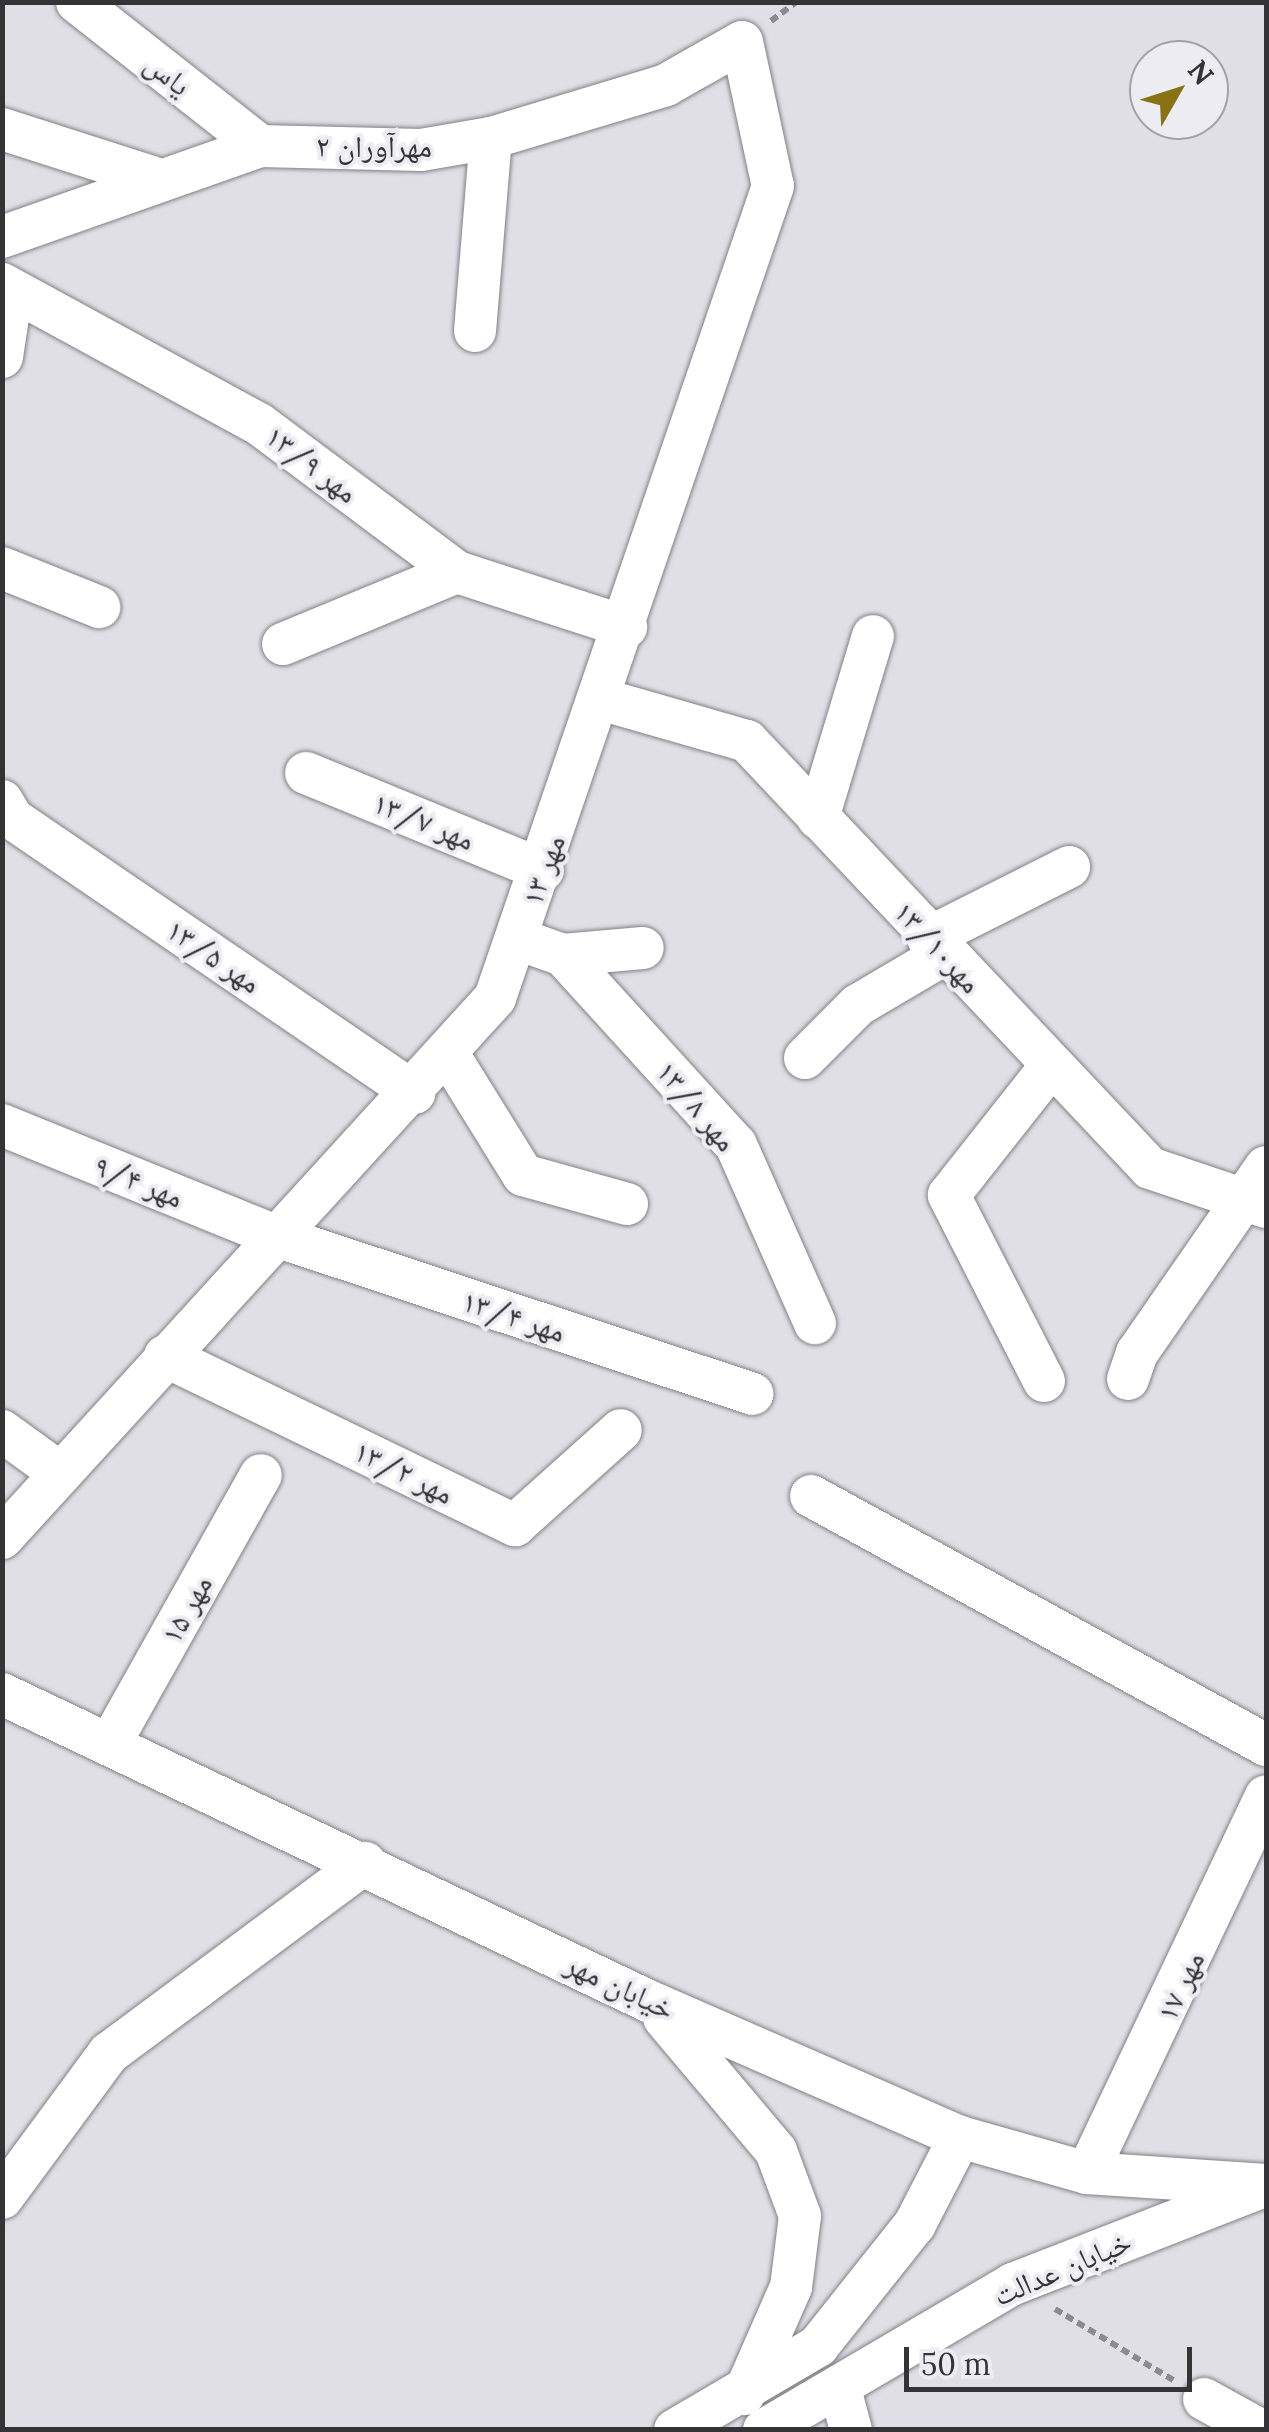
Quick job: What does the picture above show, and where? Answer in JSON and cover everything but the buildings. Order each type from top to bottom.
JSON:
[{"type":"street","name":"یاس","points":[[76,2],[260,146]]},
{"type":"street","name":"مهرآوران ۲","points":[[2,238],[260,146],[421,150],[491,138],[666,85],[742,42]]},
{"type":"street","name":"مهر ۱۳","points":[[2,1538],[276,1236],[415,1093],[495,998],[604,700],[773,186],[742,42]]},
{"type":"street","points":[[2,129],[161,180]]},
{"type":"street","points":[[475,331],[491,138]]},
{"type":"street","points":[[2,357],[7,287]]},
{"type":"street","name":"مهر ۱۳/۹","points":[[7,287],[259,424],[457,572],[626,626]]},
{"type":"street","points":[[2,568],[99,607]]},
{"type":"street","points":[[283,644],[457,572]]},
{"type":"street","points":[[818,818],[873,636]]},
{"type":"street","name":"مهر۱۳/۱۰","points":[[604,700],[747,741],[936,946],[1150,1168],[1253,1206]]},
{"type":"street","name":"مهر ۱۳/۷","points":[[306,773],[543,870]]},
{"type":"street","name":"مهر ۱۳/۵","points":[[6,816],[415,1093]]},
{"type":"street","points":[[806,1058],[858,1005],[936,946],[1068,867]]},
{"type":"street","name":"مهر ۱۳/۸","points":[[518,940],[563,955],[736,1145],[815,1324]]},
{"type":"street","points":[[563,955],[643,948]]},
{"type":"street","points":[[448,1054],[523,1175],[628,1204]]},
{"type":"street","points":[[1044,1381],[949,1195],[1051,1066]]},
{"type":"street","name":"مهر ۹/۴","points":[[2,1125],[276,1236]]},
{"type":"street","points":[[1128,1379],[1136,1353],[1253,1206],[1266,1167]]},
{"type":"street","name":"مهر ۱۳/۴","points":[[276,1236],[752,1394]]},
{"type":"street","name":"مهر ۱۳/۲","points":[[165,1356],[515,1526],[621,1430]]},
{"type":"street","points":[[2,1431],[60,1472]]},
{"type":"street","name":"مهر ۱۵","points":[[111,1742],[261,1475]]},
{"type":"street","points":[[811,1496],[1266,1746]]},
{"type":"street","name":"خیابان مهر","points":[[2,1694],[111,1742],[646,2000],[960,2137],[1087,2172],[1266,2185]]},
{"type":"street","name":"مهر ۱۷","points":[[1087,2172],[1266,1796]]},
{"type":"street","points":[[2,2198],[109,2053],[365,1863]]},
{"type":"street","points":[[646,2000],[705,2058],[776,2151],[800,2216],[791,2287],[754,2412]]},
{"type":"street","name":"خیابان عدالت","points":[[754,2412],[818,2346],[916,2224],[960,2137]]},
{"type":"street","name":"خیابان عدالت","points":[[674,2430],[754,2412],[846,2409],[1013,2284],[1266,2185]]},
{"type":"street","points":[[1204,2399],[1260,2430]]},
{"type":"path","points":[[1013,2284],[1204,2399]]}]
